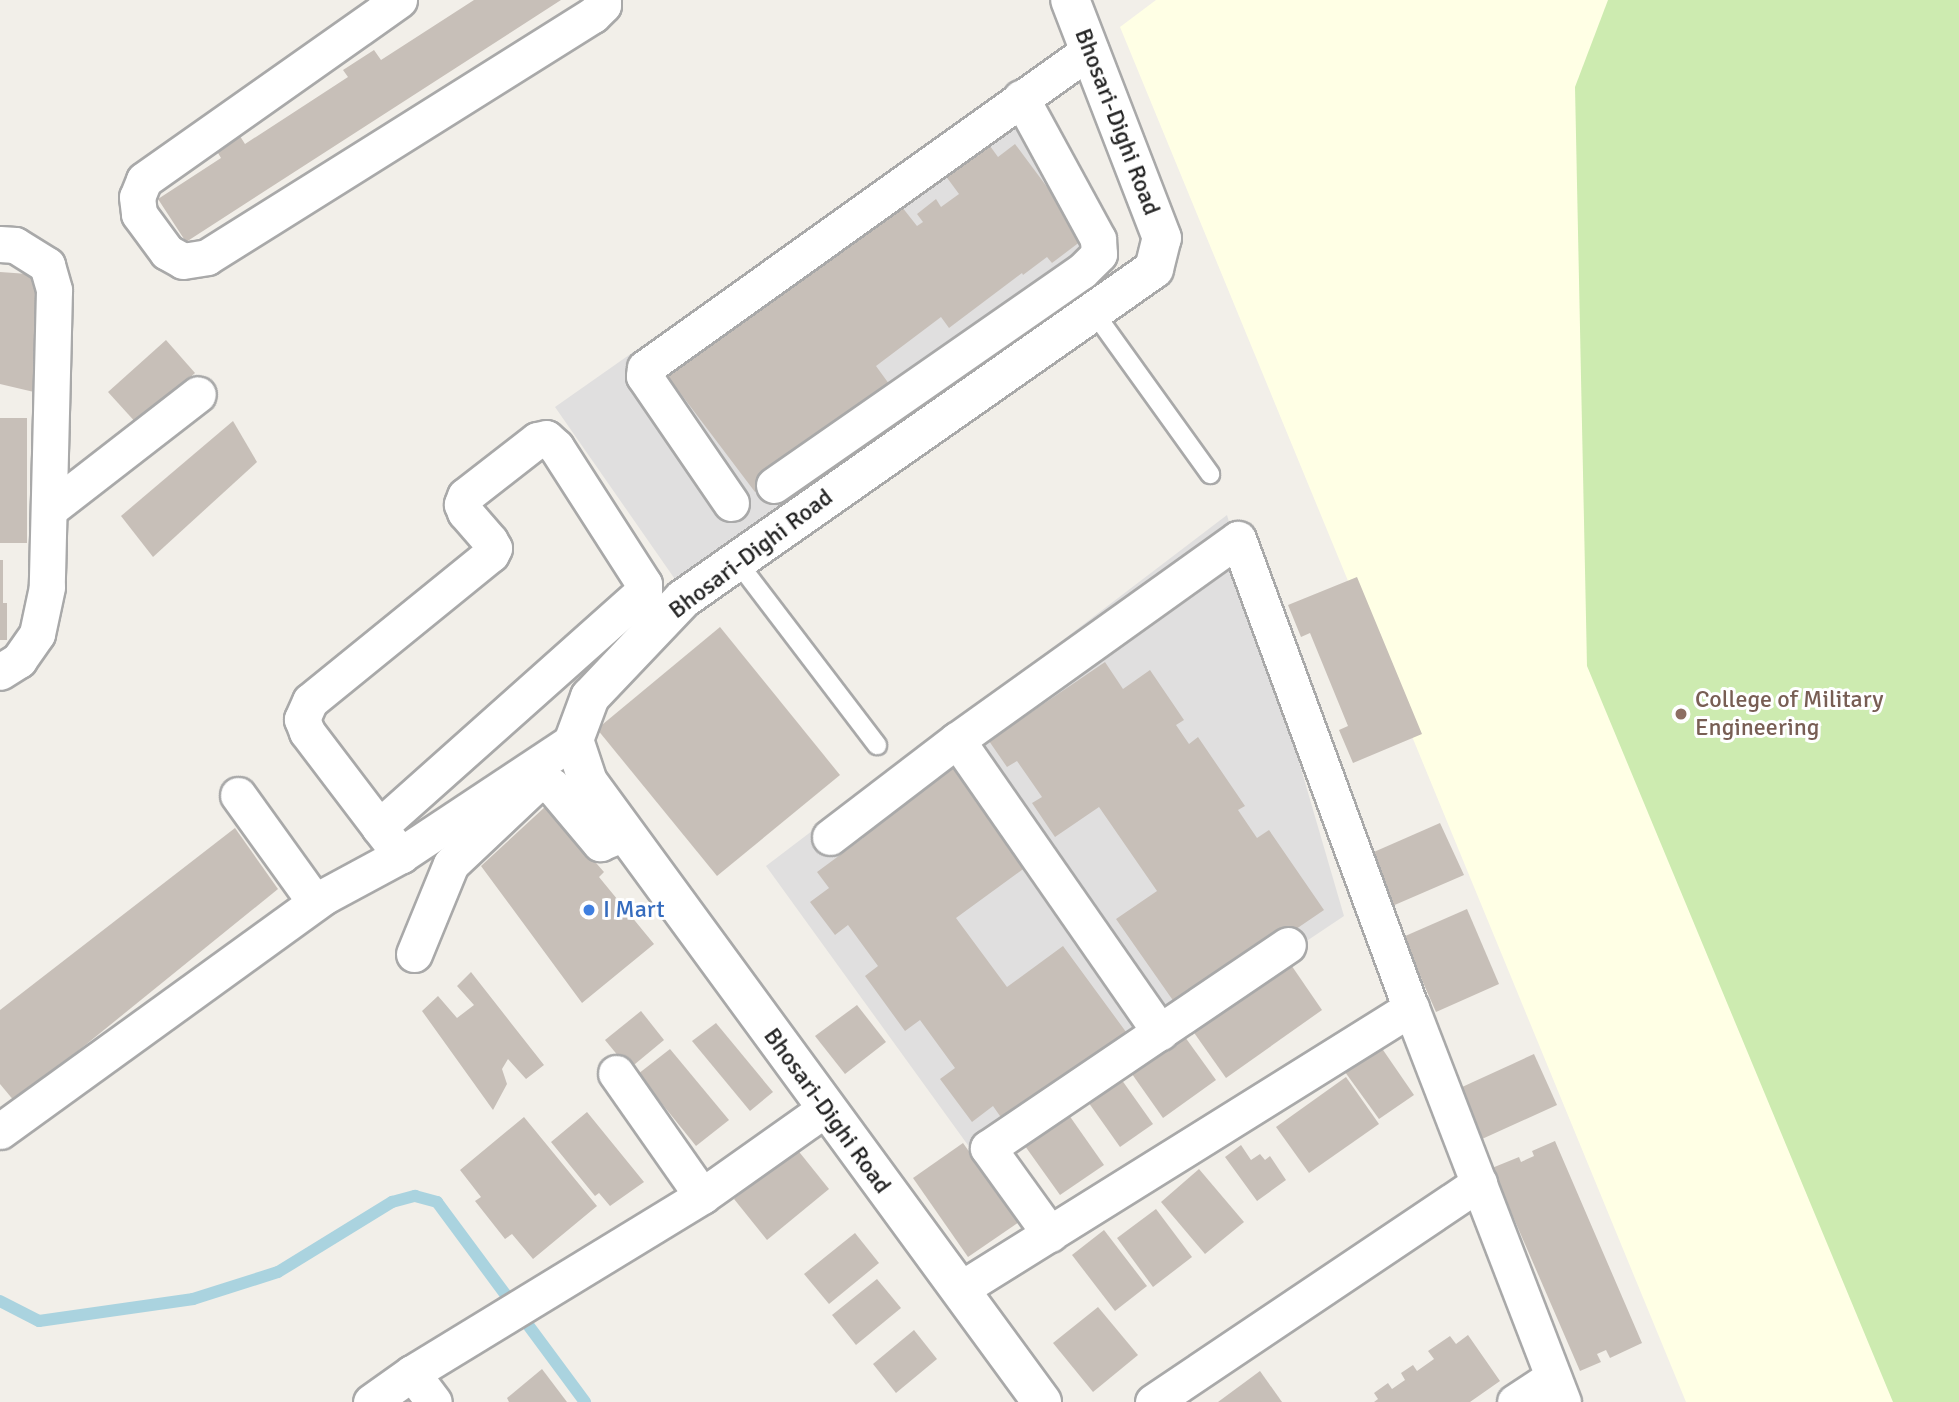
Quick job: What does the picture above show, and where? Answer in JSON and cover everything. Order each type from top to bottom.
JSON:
[{"type":"street","points":[[399,0],[144,180],[136,197],[139,214],[167,252],[183,261],[207,257],[593,15],[603,5],[603,0]]},
{"type":"street","name":"Bhosari-Dighi Road","points":[[1042,1402],[588,782],[574,740],[590,697],[683,599],[1154,269],[1162,238],[1090,50],[1076,3]]},
{"type":"street","points":[[731,503],[644,376],[645,368],[1090,50]]},
{"type":"street","points":[[775,485],[1082,271],[1099,254],[1098,239],[1021,98]]},
{"type":"street","points":[[0,244],[15,245],[47,265],[54,290],[47,587],[37,634],[19,660],[0,672]]},
{"type":"street","points":[[50,509],[198,394]]},
{"type":"street","points":[[379,827],[644,591],[644,584],[556,447],[545,438],[537,440],[465,496],[462,504],[465,512],[490,541],[494,548],[491,554],[310,701],[302,719],[307,732],[379,827],[401,855]]},
{"type":"street","points":[[830,837],[957,740],[1238,539],[1411,1008],[1558,1389],[1515,1402]]},
{"type":"street","points":[[0,1131],[315,902],[401,855],[574,740]]},
{"type":"street","points":[[957,740],[1160,1032]]},
{"type":"street","points":[[414,954],[451,864],[537,783],[552,786],[600,843],[625,833]]},
{"type":"street","points":[[238,795],[315,902]]},
{"type":"street","points":[[1050,1234],[988,1148],[1288,945]]},
{"type":"street","points":[[959,1290],[1411,1008]]},
{"type":"street","points":[[617,1073],[702,1196]]},
{"type":"street","points":[[371,1402],[412,1373],[702,1196],[825,1109]]},
{"type":"street","points":[[1153,1402],[1479,1183]]},
{"type":"street","points":[[412,1373],[434,1402]]},
{"type":"lane","points":[[1093,311],[1210,474]]},
{"type":"lane","points":[[736,560],[877,746]]},
{"type":"shaded area","name":"College of Military Engineering","points":[[1156,0],[1959,0],[1959,1402],[1686,1402],[1120,27]]},
{"type":"shaded area","points":[[1019,81],[1112,260],[1108,271],[679,585],[555,407]]},
{"type":"shaded area","points":[[1227,515],[1344,916],[1004,1143],[1004,1195],[766,866]]},
{"type":"green space","points":[[1608,0],[1959,0],[1959,1402],[1893,1402],[1587,666],[1575,87]]},
{"type":"building","points":[[474,0],[561,0],[186,242],[158,199],[221,158],[215,148],[238,133],[245,144],[348,77],[343,70],[374,50],[381,60]]},
{"type":"building","points":[[1015,144],[1085,238],[1052,263],[1047,257],[1023,275],[1022,273],[949,328],[941,317],[876,366],[892,388],[755,492],[662,369],[868,212],[878,226],[902,207],[917,226],[923,222],[917,214],[936,199],[941,207],[959,194],[945,175],[972,154],[975,158],[990,146],[998,157]]},
{"type":"building","points":[[0,272],[42,275],[34,392],[0,384]]},
{"type":"building","points":[[166,340],[195,373],[138,425],[108,392]]},
{"type":"building","points":[[0,418],[27,418],[27,543],[0,543]]},
{"type":"building","points":[[233,421],[257,462],[153,557],[121,516]]},
{"type":"building","points":[[0,560],[3,560],[3,603],[7,603],[7,640],[0,640]]},
{"type":"building","points":[[1357,577],[1422,734],[1353,763],[1339,730],[1348,726],[1310,633],[1301,637],[1288,605]]},
{"type":"building","points":[[720,627],[840,775],[717,876],[597,729]]},
{"type":"building","points":[[1105,662],[1123,689],[1150,670],[1184,720],[1176,725],[1189,744],[1198,737],[1245,806],[1238,810],[1257,838],[1269,830],[1324,910],[1179,1009],[1116,919],[1157,891],[1099,807],[1055,837],[1032,803],[1042,797],[1017,761],[1007,767],[989,741]]},
{"type":"building","points":[[950,763],[1026,867],[956,918],[1007,987],[1063,946],[1129,1036],[1007,1126],[993,1106],[972,1122],[940,1079],[955,1068],[920,1020],[905,1031],[865,976],[878,966],[848,925],[835,935],[810,902],[829,888],[817,872],[863,838],[858,831]]},
{"type":"building","points":[[546,806],[604,872],[599,877],[654,944],[582,1003],[481,866]]},
{"type":"building","points":[[1440,823],[1464,875],[1390,907],[1367,855]]},
{"type":"building","points":[[235,828],[278,889],[15,1102],[0,1084],[0,1010]]},
{"type":"building","points":[[1467,909],[1499,984],[1436,1012],[1403,937]]},
{"type":"building","points":[[1287,959],[1322,1010],[1226,1078],[1190,1027]]},
{"type":"building","points":[[471,972],[544,1065],[526,1079],[508,1059],[502,1069],[507,1084],[493,1110],[422,1011],[438,996],[457,1018],[474,1005],[457,986]]},
{"type":"building","points":[[857,1005],[886,1042],[845,1074],[815,1036]]},
{"type":"building","points":[[641,1011],[664,1040],[629,1069],[605,1040]]},
{"type":"building","points":[[716,1023],[773,1092],[750,1111],[692,1041]]},
{"type":"building","points":[[1185,1037],[1216,1080],[1163,1118],[1132,1074]]},
{"type":"building","points":[[1381,1047],[1414,1095],[1379,1119],[1345,1072]]},
{"type":"building","points":[[670,1049],[729,1120],[696,1146],[638,1074]]},
{"type":"building","points":[[1534,1054],[1557,1105],[1471,1144],[1449,1093]]},
{"type":"building","points":[[1119,1076],[1153,1124],[1120,1147],[1086,1099]]},
{"type":"building","points":[[1346,1077],[1379,1124],[1309,1173],[1276,1127]]},
{"type":"building","points":[[1064,1108],[1104,1165],[1060,1195],[1020,1139]]},
{"type":"building","points":[[587,1112],[644,1182],[610,1206],[599,1193],[595,1196],[551,1142]]},
{"type":"building","points":[[524,1117],[597,1206],[533,1259],[512,1234],[505,1239],[475,1201],[481,1197],[460,1170]]},
{"type":"building","points":[[1555,1141],[1642,1343],[1610,1358],[1606,1350],[1597,1354],[1601,1362],[1580,1371],[1492,1168],[1519,1157],[1521,1162],[1534,1156],[1532,1151]]},
{"type":"building","points":[[963,1143],[1019,1222],[968,1257],[913,1178]]},
{"type":"building","points":[[1241,1145],[1251,1160],[1260,1154],[1265,1160],[1270,1156],[1286,1180],[1257,1201],[1225,1157]]},
{"type":"building","points":[[796,1148],[829,1189],[767,1240],[734,1199]]},
{"type":"building","points":[[1199,1169],[1244,1222],[1205,1254],[1161,1202]]},
{"type":"building","points":[[1156,1209],[1192,1257],[1153,1287],[1117,1238]]},
{"type":"building","points":[[1104,1230],[1147,1286],[1115,1311],[1072,1255]]},
{"type":"building","points":[[855,1233],[879,1263],[829,1304],[804,1274]]},
{"type":"building","points":[[877,1279],[901,1308],[856,1345],[832,1315]]},
{"type":"building","points":[[1098,1307],[1138,1355],[1093,1392],[1053,1343]]},
{"type":"building","points":[[914,1330],[937,1359],[896,1393],[873,1364]]},
{"type":"building","points":[[1468,1335],[1500,1381],[1470,1402],[1374,1402],[1378,1399],[1374,1393],[1388,1383],[1392,1389],[1405,1380],[1401,1373],[1413,1365],[1417,1371],[1434,1359],[1428,1351],[1450,1336],[1456,1344]]},
{"type":"building","points":[[542,1369],[567,1402],[509,1402],[507,1398]]},
{"type":"building","points":[[1260,1371],[1282,1402],[1218,1402]]},
{"type":"waterway","points":[[0,1301],[39,1321],[193,1299],[278,1272],[392,1202],[415,1196],[437,1202],[585,1402]]},
{"type":"place","name":"College of Military Engineering","points":[[1681,714]]},
{"type":"place","name":"I Mart","points":[[589,910]]}]
